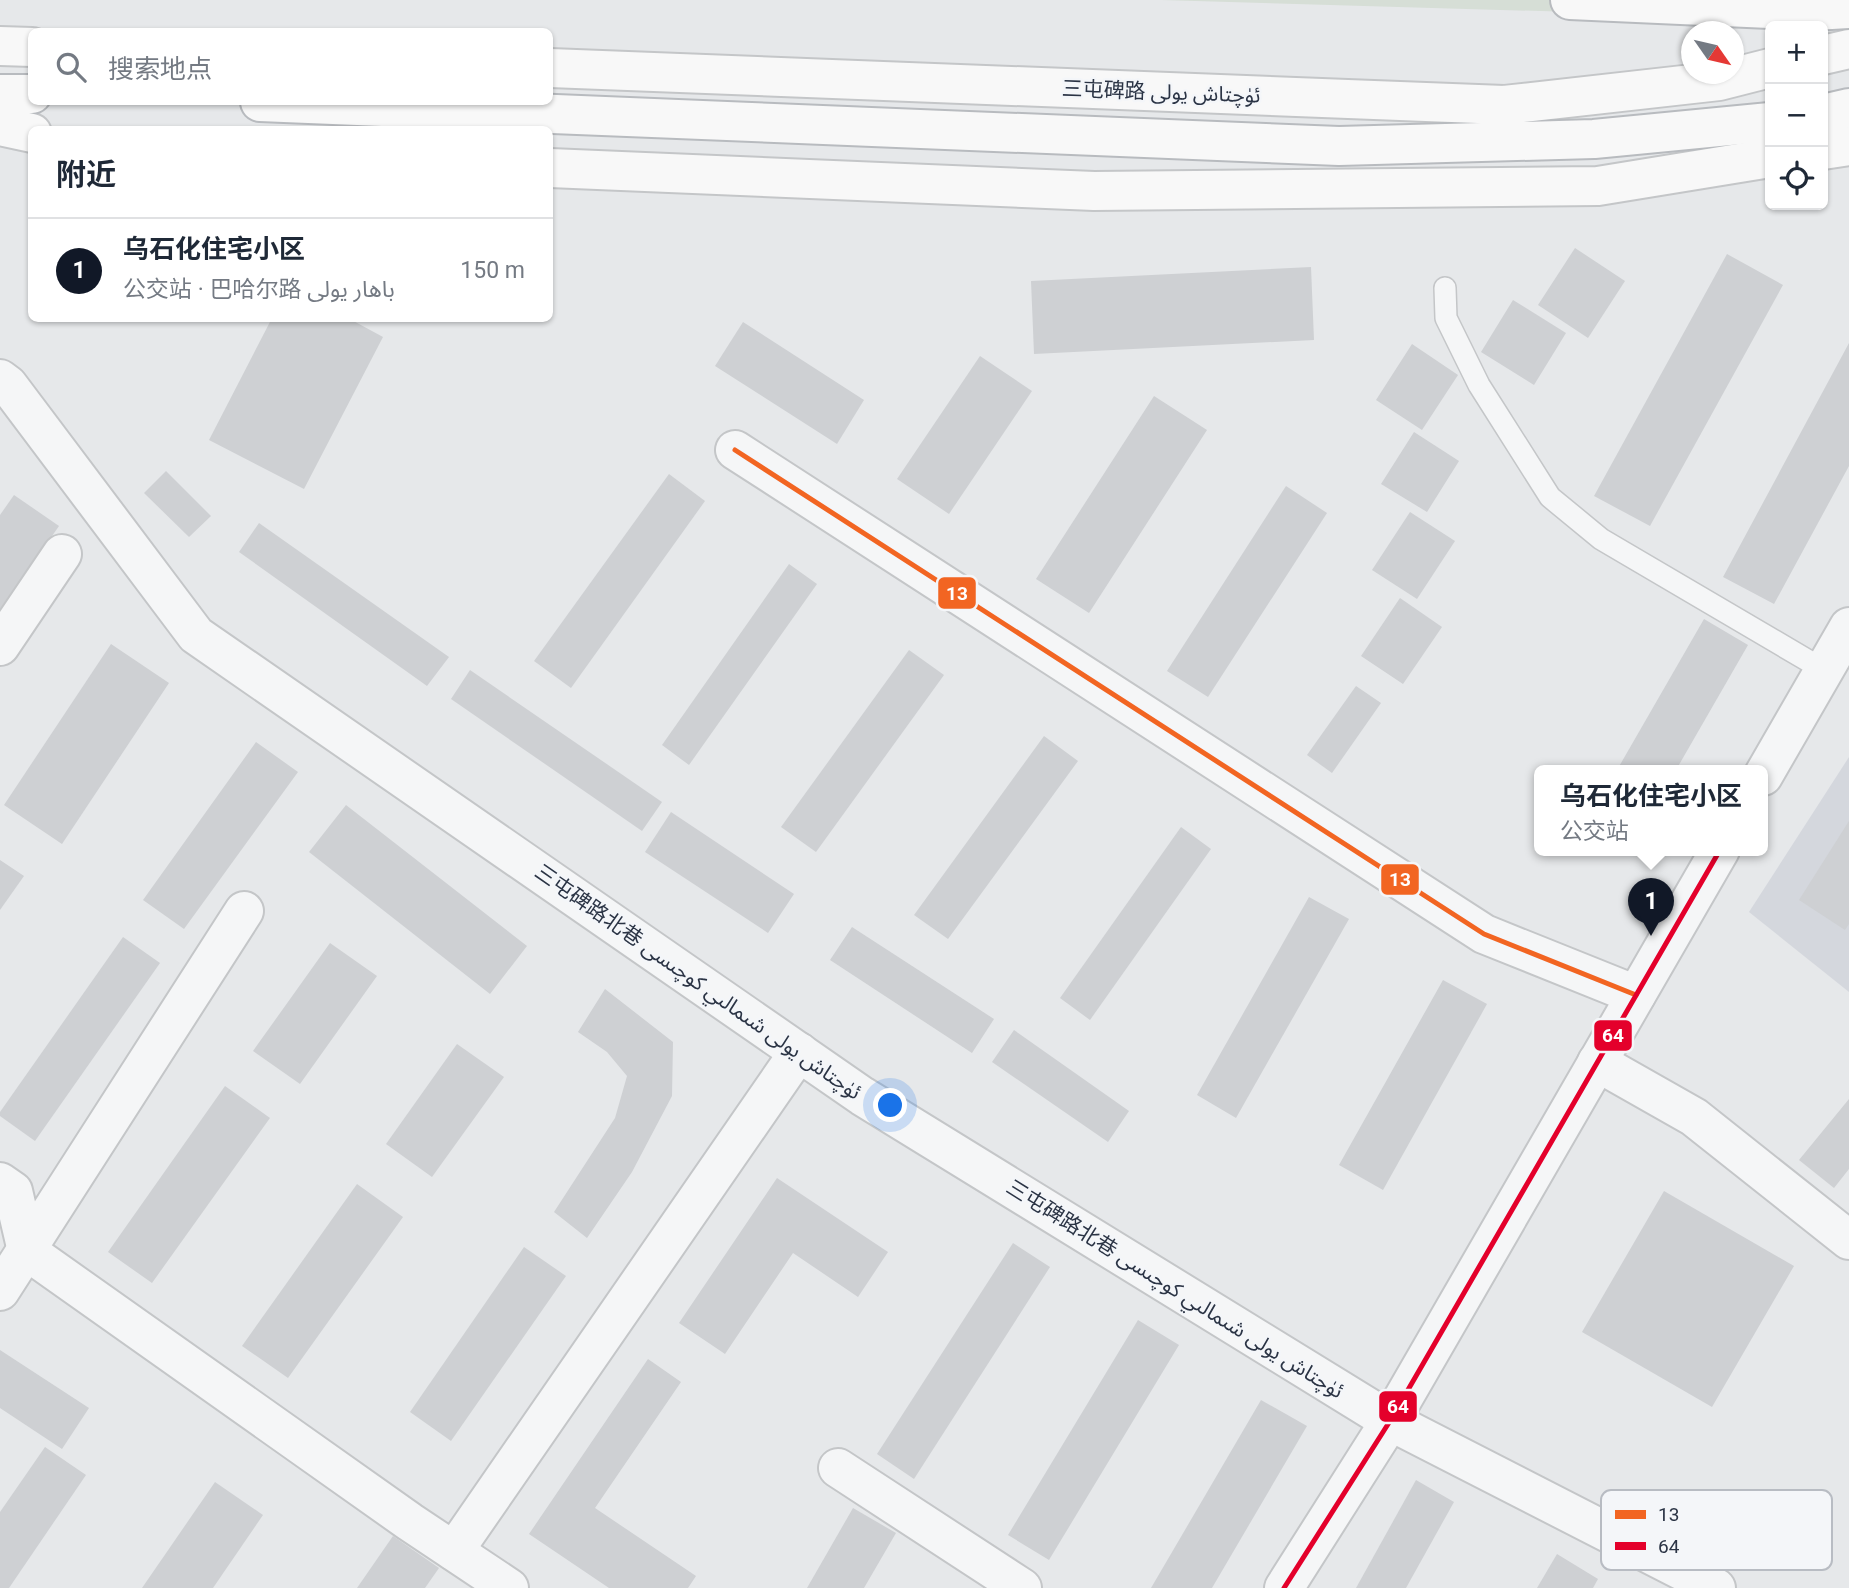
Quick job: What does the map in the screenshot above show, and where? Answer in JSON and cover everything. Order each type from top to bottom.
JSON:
[{"type":"main road","points":[[1570,0],[1849,9]]},
{"type":"main road","points":[[0,46],[28,47]]},
{"type":"main road","points":[[1828,54],[1849,49]]},
{"type":"main road","name":"三屯碑路 ئۈچتاش يولى","points":[[553,68],[1504,105],[1718,80],[1765,69]]},
{"type":"main road","points":[[0,94],[28,94]]},
{"type":"main road","points":[[334,105],[1339,146],[1594,139],[1765,122]]},
{"type":"main road","points":[[1828,113],[1849,108]]},
{"type":"main road","points":[[0,127],[28,133]]},
{"type":"main road","points":[[1828,149],[1849,146]]},
{"type":"main road","points":[[553,168],[1108,191],[1598,186],[1765,159]]},
{"type":"street","name":"三屯碑路北巷 ئۈچتاش يولى شىمالىي كوچىسى","points":[[0,379],[8,385],[196,635],[862,1096],[1390,1421],[1601,1529]]},
{"type":"street","points":[[735,450],[1484,934],[1636,995]]},
{"type":"street","points":[[0,646],[62,554]]},
{"type":"street","points":[[1768,767],[1849,627]]},
{"type":"street","points":[[1284,1588],[1390,1421],[1717,856]]},
{"type":"street","points":[[0,1291],[244,911]]},
{"type":"street","points":[[454,1551],[799,1052]]},
{"type":"street","points":[[1597,1062],[1694,1116],[1849,1240]]},
{"type":"street","points":[[0,1182],[13,1191],[27,1251],[509,1588]]},
{"type":"street","points":[[838,1468],[1022,1588]]},
{"type":"street","name":"三屯碑路北巷 ئۈچتاش يولى شىمالىي كوچىسى","points":[[1681,1570],[1716,1588]]},
{"type":"lane","points":[[1445,288],[1446,318],[1479,385],[1550,497],[1601,539],[1825,670]]},
{"type":"shaded area","points":[[1161,0],[1753,0],[1674,15]]},
{"type":"shaded area","points":[[1849,757],[1849,992],[1749,912]]},
{"type":"building","points":[[1575,248],[1625,281],[1588,338],[1538,305]]},
{"type":"building","points":[[1727,254],[1783,285],[1650,526],[1594,496]]},
{"type":"building","points":[[1311,267],[1314,340],[1034,354],[1031,281]]},
{"type":"building","points":[[1513,300],[1566,333],[1534,385],[1481,352]]},
{"type":"building","points":[[270,322],[355,322],[383,337],[304,489],[209,440]]},
{"type":"building","points":[[743,322],[864,400],[837,444],[715,366]]},
{"type":"building","points":[[1849,343],[1849,466],[1774,604],[1723,577]]},
{"type":"building","points":[[1412,344],[1458,375],[1422,430],[1376,400]]},
{"type":"building","points":[[980,356],[1032,391],[949,514],[897,479]]},
{"type":"building","points":[[1154,396],[1207,430],[1089,613],[1036,579]]},
{"type":"building","points":[[1414,432],[1459,461],[1427,512],[1381,484]]},
{"type":"building","points":[[166,471],[211,516],[189,537],[144,493]]},
{"type":"building","points":[[669,474],[705,501],[571,688],[534,661]]},
{"type":"building","points":[[1286,486],[1327,513],[1208,697],[1167,671]]},
{"type":"building","points":[[14,495],[59,526],[0,611],[0,515]]},
{"type":"building","points":[[1410,512],[1455,541],[1417,599],[1372,570]]},
{"type":"building","points":[[259,523],[449,657],[427,686],[239,552]]},
{"type":"building","points":[[789,564],[817,584],[689,765],[662,745]]},
{"type":"building","points":[[1400,598],[1442,627],[1403,684],[1361,656]]},
{"type":"building","points":[[1704,619],[1748,645],[1679,765],[1620,765]]},
{"type":"building","points":[[111,644],[169,683],[62,844],[4,805]]},
{"type":"building","points":[[909,650],[944,675],[816,852],[781,827]]},
{"type":"building","points":[[470,670],[662,802],[642,831],[451,699]]},
{"type":"building","points":[[1356,686],[1381,703],[1332,773],[1307,755]]},
{"type":"building","points":[[1044,736],[1078,761],[948,939],[914,915]]},
{"type":"building","points":[[256,742],[298,772],[184,929],[143,900]]},
{"type":"building","points":[[346,805],[527,946],[490,994],[309,852]]},
{"type":"building","points":[[671,812],[794,894],[768,933],[645,852]]},
{"type":"building","points":[[1849,821],[1849,924],[1845,930],[1799,900]]},
{"type":"building","points":[[1181,827],[1211,849],[1090,1020],[1060,998]]},
{"type":"building","points":[[0,860],[24,876],[0,910]]},
{"type":"building","points":[[1309,897],[1349,919],[1236,1118],[1197,1095]]},
{"type":"building","points":[[852,927],[994,1019],[972,1053],[830,960]]},
{"type":"building","points":[[123,937],[160,963],[35,1141],[0,1116],[0,1112]]},
{"type":"building","points":[[330,943],[377,976],[300,1084],[253,1051]]},
{"type":"building","points":[[1443,980],[1487,1004],[1383,1190],[1339,1165]]},
{"type":"building","points":[[605,989],[673,1042],[672,1096],[632,1172],[587,1238],[554,1212],[615,1118],[627,1076],[607,1052],[578,1032]]},
{"type":"building","points":[[1014,1030],[1129,1111],[1108,1142],[992,1062]]},
{"type":"building","points":[[457,1044],[504,1077],[432,1177],[386,1144]]},
{"type":"building","points":[[225,1086],[270,1118],[152,1283],[108,1252]]},
{"type":"building","points":[[1849,1099],[1849,1169],[1834,1188],[1799,1160]]},
{"type":"building","points":[[777,1178],[888,1252],[858,1297],[793,1253],[725,1354],[679,1323]]},
{"type":"building","points":[[357,1184],[403,1217],[288,1378],[242,1346]]},
{"type":"building","points":[[1664,1191],[1794,1266],[1712,1407],[1582,1332]]},
{"type":"building","points":[[1013,1243],[1050,1267],[914,1479],[877,1454]]},
{"type":"building","points":[[524,1247],[566,1276],[451,1441],[410,1412]]},
{"type":"building","points":[[1138,1320],[1179,1345],[1049,1560],[1008,1535]]},
{"type":"building","points":[[0,1350],[89,1408],[62,1449],[0,1408]]},
{"type":"building","points":[[648,1359],[681,1382],[595,1508],[696,1576],[688,1588],[609,1588],[529,1534]]},
{"type":"building","points":[[1261,1400],[1307,1426],[1212,1588],[1151,1588]]},
{"type":"building","points":[[45,1447],[86,1475],[9,1588],[0,1588],[0,1512]]},
{"type":"building","points":[[1416,1480],[1454,1502],[1406,1588],[1356,1588]]},
{"type":"building","points":[[215,1482],[263,1515],[213,1588],[142,1588]]},
{"type":"building","points":[[853,1508],[896,1533],[864,1588],[807,1588]]},
{"type":"building","points":[[393,1536],[439,1568],[425,1588],[357,1588]]},
{"type":"building","points":[[1557,1554],[1598,1579],[1593,1588],[1537,1588]]},
{"type":"transit line","name":"13","points":[[735,450],[1484,934],[1636,995]]},
{"type":"transit line","name":"64","points":[[1284,1588],[1390,1421],[1717,856]]},
{"type":"place","name":"乌石化住宅小区","points":[[1651,936]]}]
